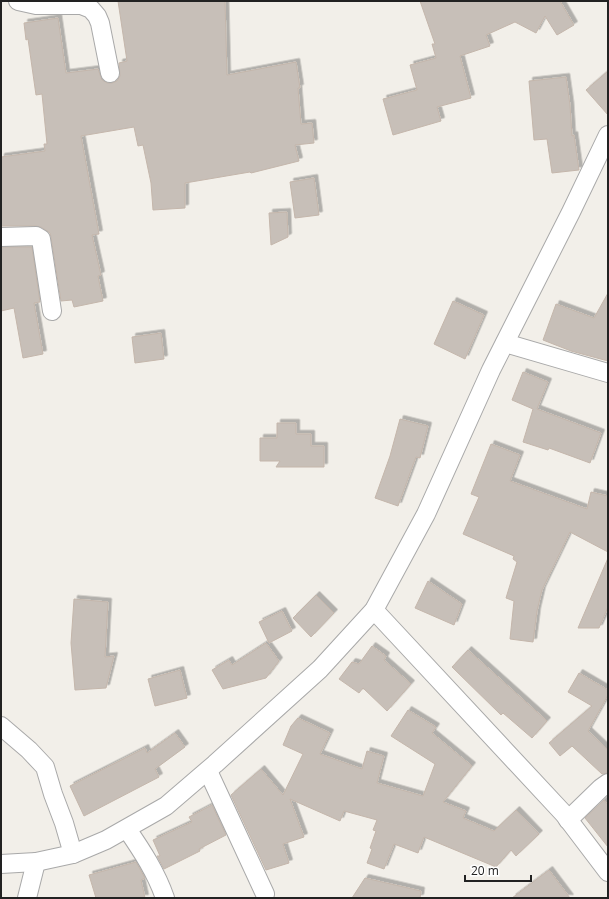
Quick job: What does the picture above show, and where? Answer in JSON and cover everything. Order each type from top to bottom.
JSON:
[{"type":"street","points":[[18,1],[36,5],[81,5],[91,9],[97,16],[100,23],[110,73]]},
{"type":"street","points":[[1,864],[36,862],[73,854],[106,840],[166,806],[208,771],[320,669],[374,610],[426,514],[491,370],[608,135]]},
{"type":"street","points":[[1,236],[36,236],[41,239],[52,311]]},
{"type":"street","points":[[505,343],[608,373]]},
{"type":"street","points":[[374,610],[568,820],[608,872]]},
{"type":"street","points":[[1,726],[46,767],[53,794],[64,822],[73,854]]},
{"type":"street","points":[[208,771],[265,894]]},
{"type":"street","points":[[568,820],[608,783]]},
{"type":"street","points":[[127,828],[150,864],[165,898]]},
{"type":"street","points":[[26,898],[36,862]]},
{"type":"building","points":[[118,1],[225,1],[227,75],[296,62],[300,88],[298,88],[301,124],[312,123],[314,143],[295,145],[299,161],[251,173],[185,183],[185,208],[153,210],[151,183],[143,145],[138,146],[134,127],[81,136],[99,234],[92,235],[101,275],[98,276],[103,301],[74,307],[72,300],[61,301],[50,233],[41,227],[36,226],[1,226],[1,157],[45,151],[44,144],[47,144],[42,94],[36,95],[28,39],[26,40],[24,23],[58,18],[66,73],[98,69],[102,80],[107,83],[112,83],[117,81],[120,76],[119,63],[127,61]]},
{"type":"building","points":[[420,1],[560,1],[574,25],[557,35],[545,16],[536,33],[515,22],[486,35],[490,46],[460,56],[471,98],[437,107],[441,121],[393,135],[383,99],[417,90],[410,65],[436,58],[432,44],[435,44]]},
{"type":"building","points":[[608,71],[608,115],[586,90]]},
{"type":"building","points":[[566,77],[572,136],[574,135],[579,170],[552,173],[547,139],[534,140],[529,81]]},
{"type":"building","points":[[314,178],[319,215],[295,218],[290,182]]},
{"type":"building","points":[[287,212],[288,237],[271,245],[269,213]]},
{"type":"building","points":[[1,247],[32,247],[40,302],[34,303],[43,354],[23,358],[14,308],[1,311]]},
{"type":"building","points":[[608,293],[608,361],[571,351],[543,340],[556,304],[594,318]]},
{"type":"building","points":[[453,301],[484,315],[465,359],[434,344]]},
{"type":"building","points":[[161,333],[164,359],[135,363],[132,337]]},
{"type":"building","points":[[523,372],[548,382],[537,409],[601,433],[590,463],[549,448],[548,450],[523,442],[533,409],[512,400]]},
{"type":"building","points":[[400,419],[428,426],[420,458],[416,457],[398,506],[375,498],[390,456]]},
{"type":"building","points":[[277,423],[296,423],[296,434],[311,434],[311,446],[324,446],[324,467],[276,467],[280,461],[260,461],[260,438],[277,438]]},
{"type":"building","points":[[491,444],[520,455],[510,481],[587,509],[591,492],[608,496],[608,552],[570,532],[542,590],[537,611],[533,642],[510,639],[514,601],[506,598],[517,562],[513,559],[514,556],[463,534],[479,497],[471,494]]},
{"type":"building","points":[[608,558],[608,607],[599,628],[578,628]]},
{"type":"building","points":[[428,581],[462,604],[454,625],[415,608]]},
{"type":"building","points":[[316,595],[334,613],[311,637],[293,618]]},
{"type":"building","points":[[74,599],[108,602],[105,657],[114,656],[106,688],[75,690],[71,643]]},
{"type":"building","points":[[282,611],[292,631],[269,643],[259,622]]},
{"type":"building","points":[[266,643],[279,661],[266,678],[223,689],[212,670],[229,660],[232,665]]},
{"type":"building","points":[[372,646],[386,656],[384,660],[411,684],[387,711],[363,688],[359,693],[339,679],[352,662],[359,664]]},
{"type":"building","points":[[468,650],[547,721],[532,738],[503,713],[501,715],[452,667]]},
{"type":"building","points":[[180,670],[187,698],[155,706],[148,679]]},
{"type":"building","points":[[579,673],[608,690],[608,695],[588,731],[608,750],[608,773],[602,774],[572,746],[560,756],[549,743],[592,706],[568,692]]},
{"type":"building","points":[[408,710],[436,727],[432,733],[472,766],[443,802],[466,811],[463,818],[494,831],[516,810],[539,834],[516,856],[511,850],[496,867],[424,837],[418,853],[394,844],[384,869],[367,863],[372,849],[370,848],[376,831],[373,830],[377,820],[344,811],[340,821],[290,799],[304,837],[283,844],[289,863],[266,870],[231,795],[261,769],[283,795],[303,754],[283,745],[291,726],[298,718],[330,733],[320,754],[362,769],[367,751],[384,756],[377,783],[423,796],[435,764],[391,736]]},
{"type":"building","points":[[175,733],[185,747],[155,769],[159,777],[84,816],[70,786],[145,748],[147,753]]},
{"type":"building","points":[[604,800],[608,805],[608,847],[585,818]]},
{"type":"building","points":[[212,805],[226,835],[199,849],[200,851],[164,869],[157,856],[160,856],[153,840],[192,822],[189,817]]},
{"type":"building","points":[[136,862],[145,878],[141,880],[145,898],[96,898],[89,875]]},
{"type":"building","points":[[549,870],[570,898],[512,898]]},
{"type":"building","points":[[365,878],[421,891],[420,898],[352,898]]}]
